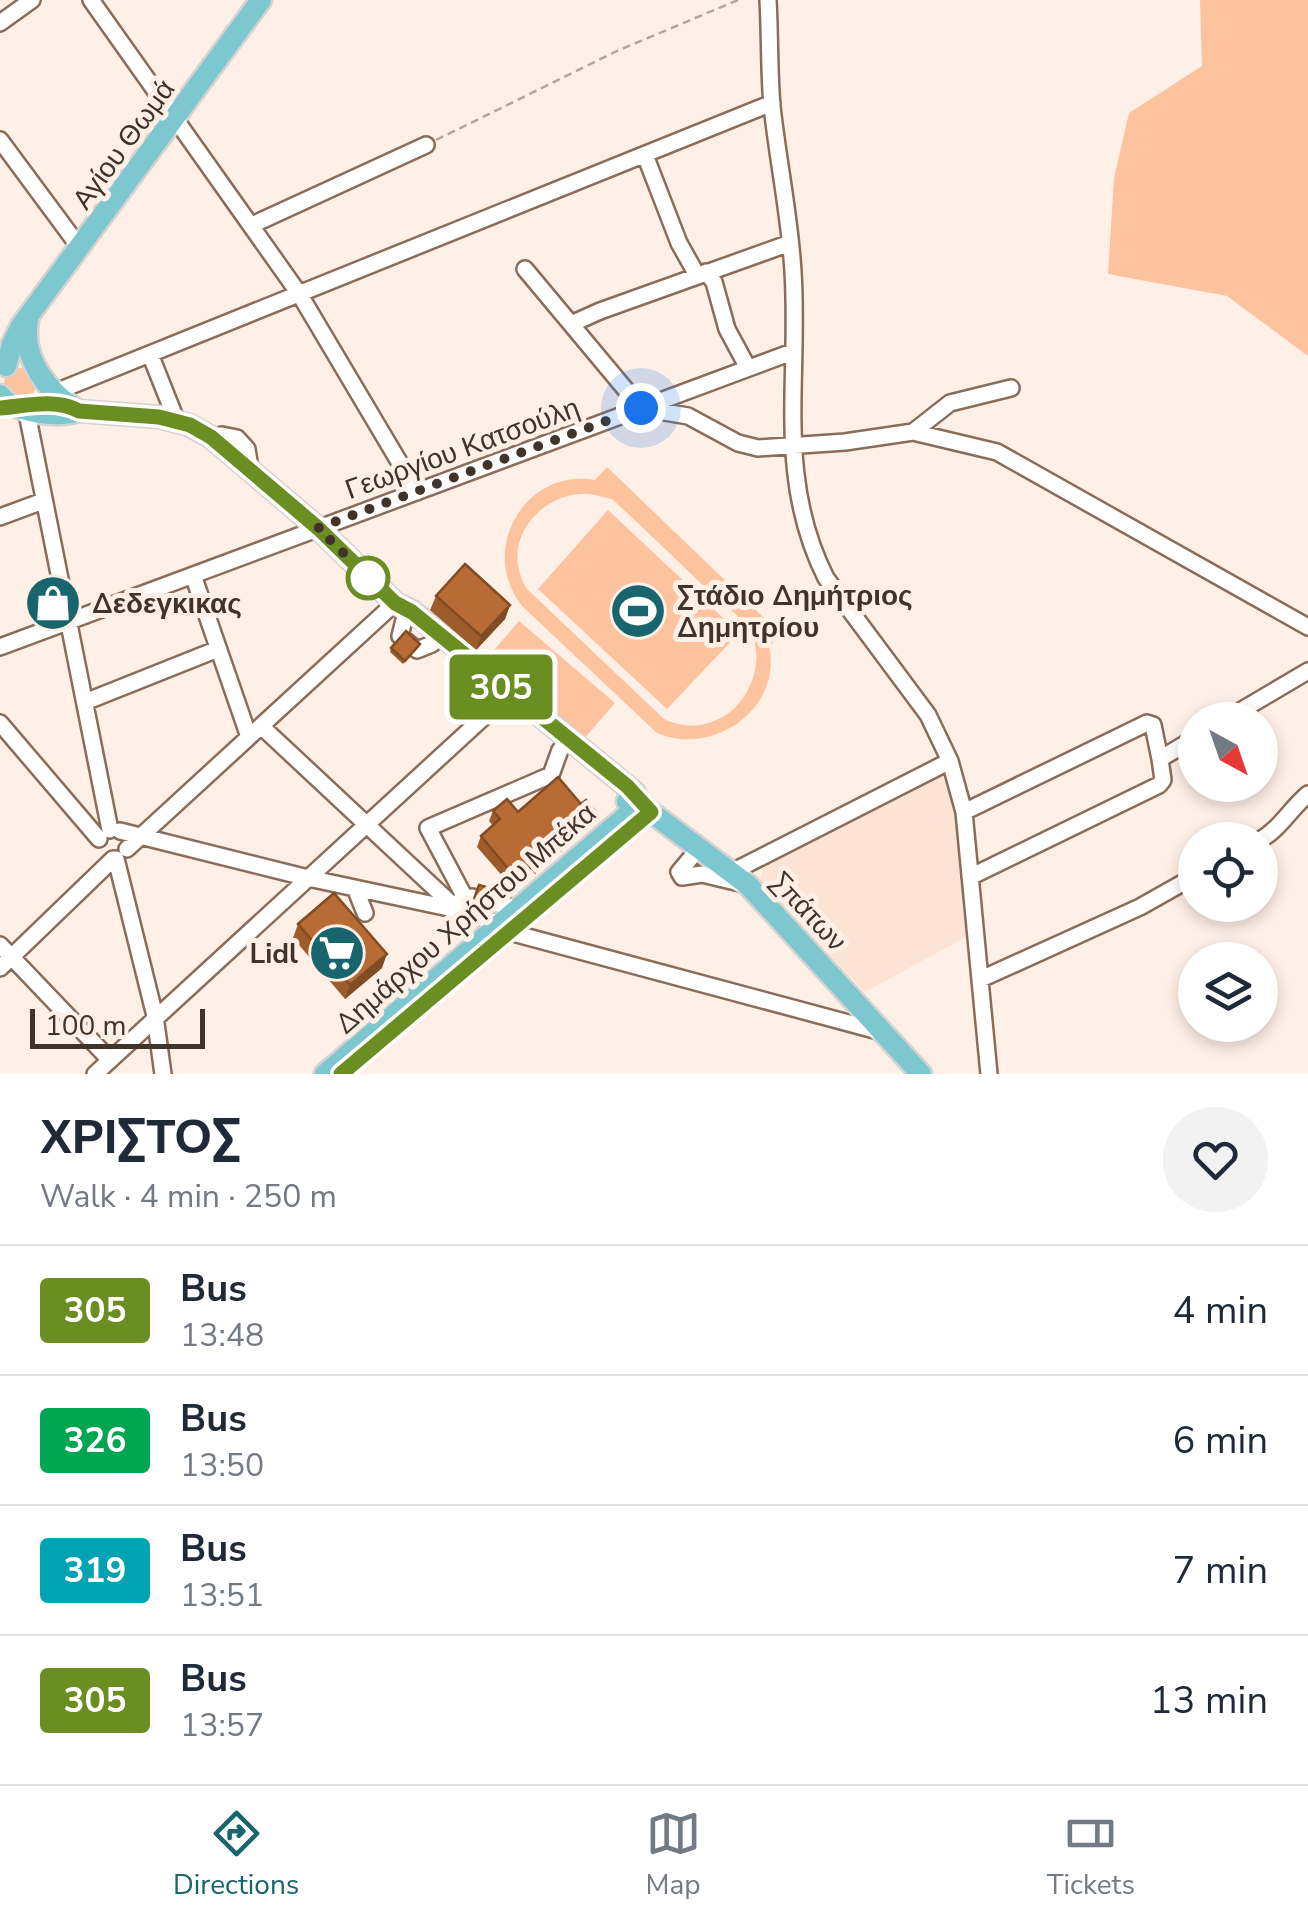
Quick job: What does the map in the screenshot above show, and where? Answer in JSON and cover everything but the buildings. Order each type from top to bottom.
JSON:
[{"type":"main road","name":"Αγίου Θωμά","points":[[3,369],[16,334],[261,0]]},
{"type":"main road","points":[[20,406],[68,414],[26,343],[28,319]]},
{"type":"main road","points":[[3,369],[22,361],[56,390]]},
{"type":"main road","points":[[20,406],[44,392],[56,390],[177,422],[211,437],[318,528],[432,644],[634,792],[645,808]]},
{"type":"main road","points":[[399,611],[412,612],[560,750],[626,800],[645,808]]},
{"type":"main road","name":"Δημάρχου Χρήστου Μπέκα","points":[[341,1074],[504,928],[518,909],[602,828],[645,808]]},
{"type":"main road","name":"Δημάρχου Χρήστου Μπέκα","points":[[325,1074],[645,808]]},
{"type":"main road","name":"Σπάτων","points":[[645,808],[740,879],[921,1074]]},
{"type":"street","points":[[0,24],[32,0]]},
{"type":"street","points":[[91,0],[300,294],[417,492]]},
{"type":"street","points":[[768,0],[772,103],[793,273],[794,478],[820,568],[857,624],[928,716],[950,761],[964,812],[990,1074]]},
{"type":"street","points":[[56,390],[772,103]]},
{"type":"street","points":[[0,140],[80,248]]},
{"type":"street","points":[[252,226],[426,145]]},
{"type":"street","points":[[644,155],[679,242],[702,274],[714,282],[727,329],[748,368]]},
{"type":"street","points":[[571,324],[790,243]]},
{"type":"street","points":[[525,269],[641,408],[688,416],[738,443],[758,448],[913,432],[998,452],[1308,626]]},
{"type":"street","name":"Γεωργίου Κατσούλη","points":[[0,647],[792,352]]},
{"type":"street","points":[[150,354],[177,422]]},
{"type":"street","points":[[913,432],[950,403],[1011,388]]},
{"type":"street","points":[[20,406],[85,702],[109,834],[100,852],[119,856]]},
{"type":"street","points":[[0,517],[43,502]]},
{"type":"street","points":[[193,575],[218,649],[255,731],[460,902],[504,928],[882,1032]]},
{"type":"street","points":[[110,1060],[4,957],[255,731],[399,611]]},
{"type":"street","points":[[85,702],[218,649]]},
{"type":"street","points":[[1256,702],[1308,672]]},
{"type":"street","points":[[95,1074],[505,698]]},
{"type":"street","points":[[0,722],[109,834],[127,841],[119,856],[155,1016],[163,1074]]},
{"type":"street","points":[[964,812],[1147,724],[1153,725],[1164,780],[1159,785],[970,877]]},
{"type":"street","points":[[1160,759],[1178,748]]},
{"type":"street","points":[[460,902],[428,828],[557,782],[560,750]]},
{"type":"street","points":[[700,847],[681,866],[682,877],[702,874],[740,879],[950,761]]},
{"type":"street","points":[[1278,827],[1286,813],[1308,794]]},
{"type":"street","points":[[109,834],[141,836],[355,888],[518,909]]},
{"type":"street","points":[[981,979],[1178,885]]},
{"type":"street","points":[[355,888],[365,914]]},
{"type":"path","points":[[426,145],[617,52],[738,0]]},
{"type":"shaded area","points":[[1200,0],[1308,0],[1308,356],[1227,296],[1108,274],[1114,178],[1129,113],[1202,66]]},
{"type":"shaded area","points":[[20,368],[31,373],[36,384],[31,395],[20,400],[9,395],[4,384],[9,373]]},
{"type":"shaded area","points":[[607,467],[781,634],[769,647],[770,669],[765,690],[754,708],[720,733],[678,739],[657,733],[522,606],[510,584],[505,561],[507,539],[515,518],[529,500],[547,487],[570,480],[595,480]],"holes":[[[572,495],[612,499],[739,618],[753,638],[756,661],[751,684],[738,704],[714,721],[689,726],[664,719],[527,589],[519,571],[518,554],[521,537],[540,510]]]},
{"type":"shaded area","name":"Στάδιο Δημήτριος Δημητρίου","points":[[608,510],[739,633],[667,709],[538,589]]},
{"type":"shaded area","points":[[519,621],[615,703],[583,740],[487,658]]},
{"type":"shaded area","points":[[940,774],[948,781],[958,827],[971,934],[865,992],[760,880],[764,861]]},
{"type":"bus line","name":"305","points":[[0,408],[69,405],[79,411],[159,417],[190,425],[211,437],[318,528],[395,603],[412,612],[627,786],[651,812],[341,1074]]},
{"type":"place","name":"Δεδεγκικας","points":[[53,603]]},
{"type":"place","name":"Στάδιο Δημήτριος Δημητρίου","points":[[638,611]]},
{"type":"place","name":"Lidl","points":[[337,953]]},
{"type":"route","points":[[368,578],[375,584],[318,528],[641,408]]}]
